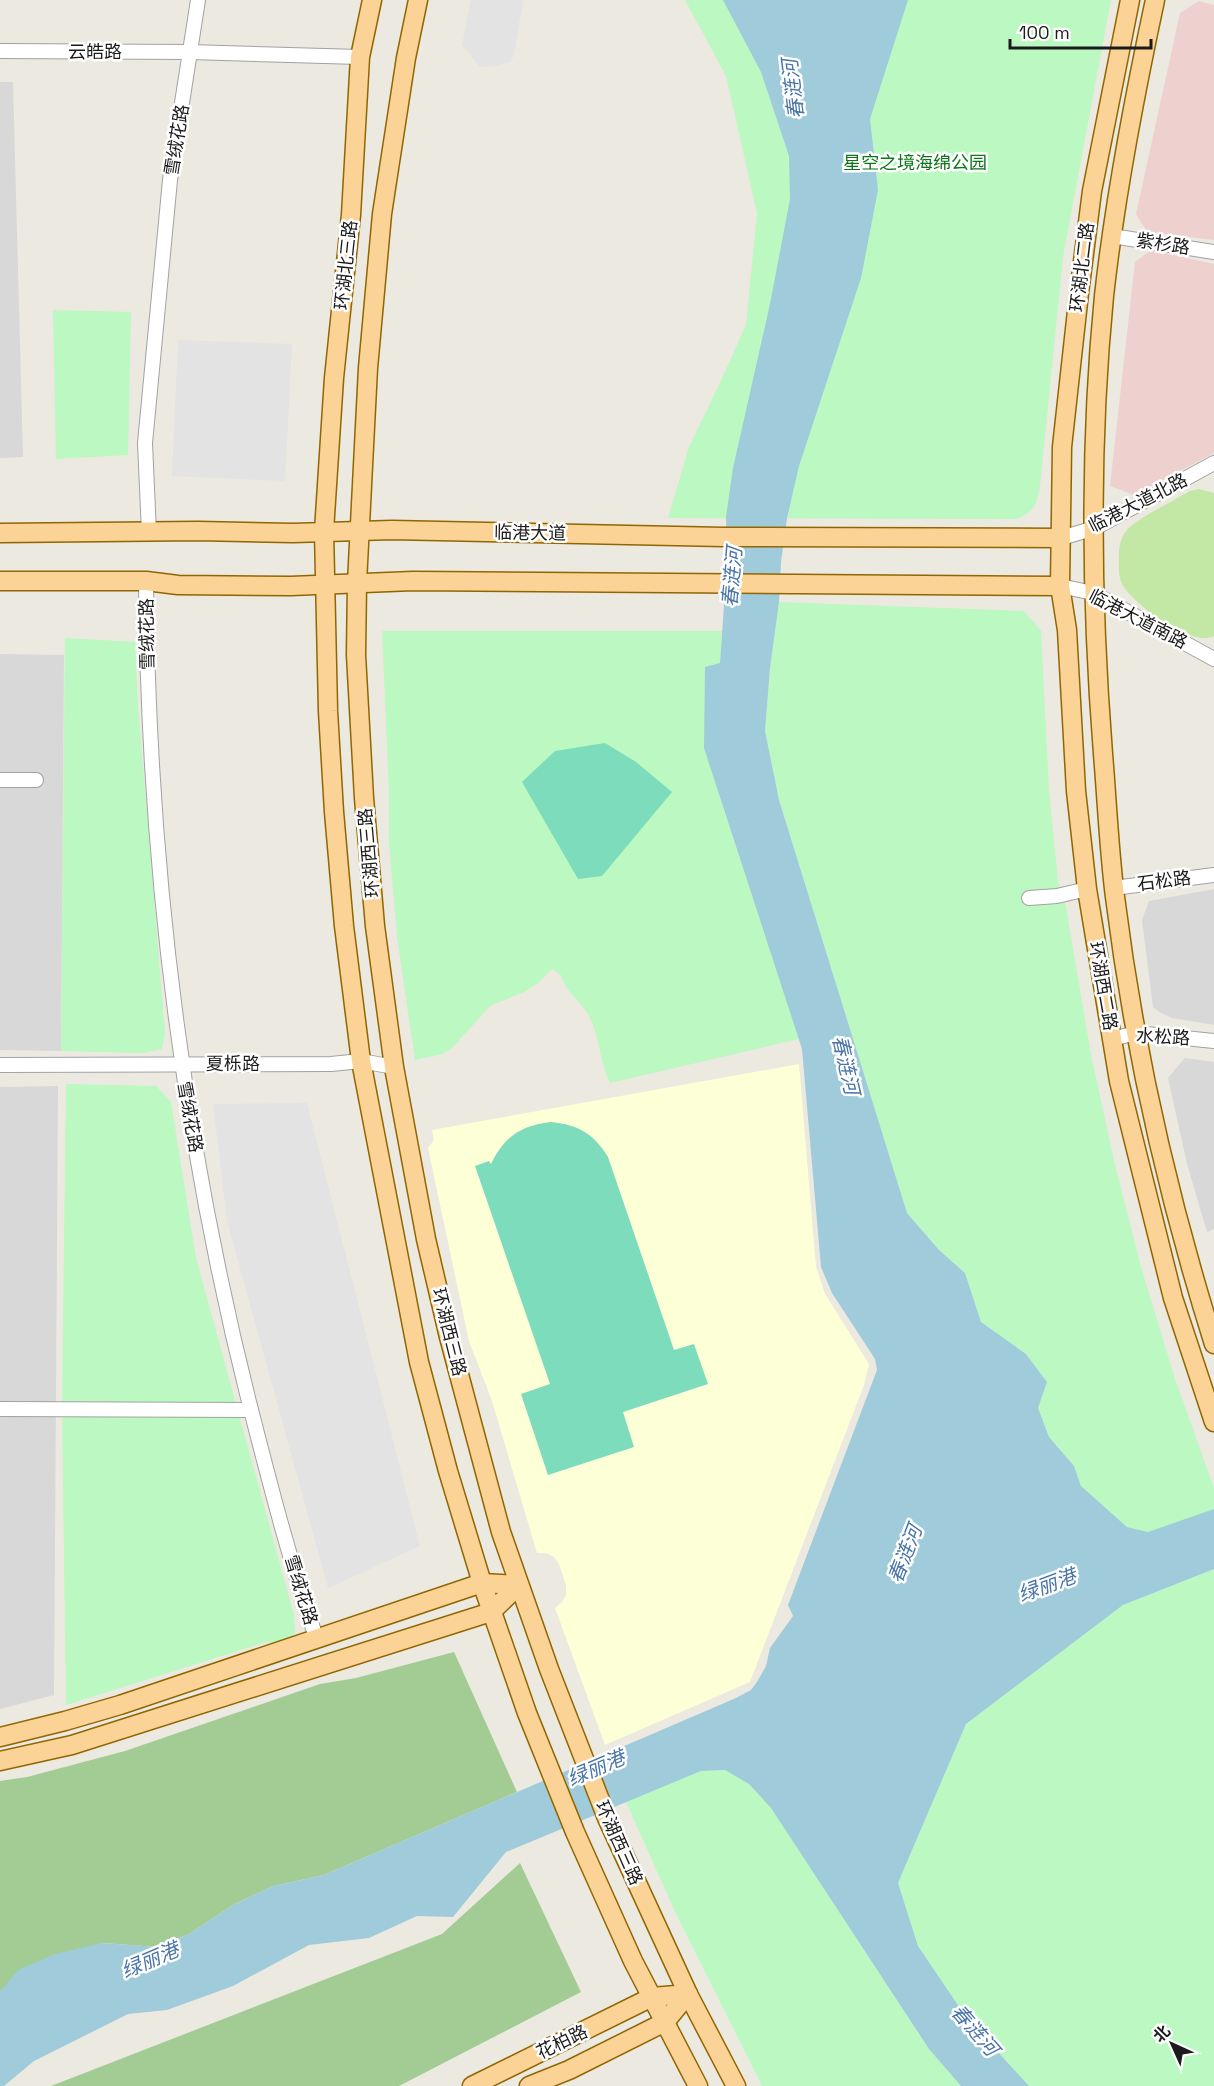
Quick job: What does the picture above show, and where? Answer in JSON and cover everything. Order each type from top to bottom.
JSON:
[{"type":"main road","name":"环湖北三路","points":[[324,531],[334,378],[351,215],[360,57],[372,0]]},
{"type":"main road","name":"环湖北三路","points":[[359,530],[368,368],[382,214],[406,58],[418,0]]},
{"type":"main road","name":"环湖北二路","points":[[1060,538],[1062,447],[1092,190],[1130,0]]},
{"type":"main road","name":"环湖北二路","points":[[1095,528],[1092,485],[1104,296],[1134,97],[1155,0]]},
{"type":"main road","name":"环湖西二路","points":[[1095,528],[1096,666],[1114,888],[1136,1033],[1154,1125],[1197,1290],[1214,1344]]},
{"type":"main road","name":"临港大道","points":[[0,533],[359,530],[724,537],[1060,538]]},
{"type":"main road","name":"环湖西三路","points":[[359,530],[356,655],[364,798],[375,926],[394,1067],[426,1239],[448,1337],[501,1532],[583,1760],[607,1818],[688,1994],[736,2086]]},
{"type":"main road","name":"环湖西三路","points":[[324,531],[328,711],[344,926],[361,1061],[419,1362],[448,1471],[491,1612],[550,1773],[633,1961],[698,2086]]},
{"type":"main road","name":"环湖西二路","points":[[1060,538],[1060,586],[1067,630],[1076,791],[1086,890],[1119,1081],[1173,1298],[1214,1422]]},
{"type":"main road","points":[[0,581],[146,581],[178,585],[424,581],[1060,586]]},
{"type":"main road","points":[[0,1737],[65,1722],[120,1705],[482,1583],[519,1585]]},
{"type":"main road","points":[[0,1761],[72,1745],[491,1612],[519,1585]]},
{"type":"main road","points":[[651,1997],[688,1994]]},
{"type":"main road","name":"花柏路","points":[[529,2086],[569,2070],[665,2022],[688,1994]]},
{"type":"main road","name":"花柏路","points":[[472,2086],[651,1997]]},
{"type":"street","name":"雪绒花路","points":[[149,533],[145,443],[170,180],[198,0]]},
{"type":"street","name":"云皓路","points":[[0,51],[190,52],[360,57]]},
{"type":"street","name":"紫杉路","points":[[1112,236],[1214,252]]},
{"type":"street","name":"临港大道北路","points":[[1060,538],[1095,528],[1214,463]]},
{"type":"street","name":"雪绒花路","points":[[146,581],[148,689],[154,800],[163,911],[181,1064],[215,1257],[251,1410],[272,1498],[317,1640]]},
{"type":"street","name":"临港大道南路","points":[[1060,586],[1094,593],[1214,659]]},
{"type":"street","points":[[0,780],[36,780]]},
{"type":"street","name":"石松路","points":[[1114,888],[1214,875]]},
{"type":"street","points":[[1029,898],[1057,896],[1086,890]]},
{"type":"street","name":"水松路","points":[[1112,1039],[1136,1033],[1214,1041]]},
{"type":"street","name":"夏栎路","points":[[0,1065],[331,1064],[361,1061],[394,1067]]},
{"type":"street","points":[[0,1409],[251,1410]]},
{"type":"shaded area","points":[[471,0],[523,0],[514,55],[510,62],[491,67],[480,67],[462,45]]},
{"type":"shaded area","points":[[1199,1],[1214,5],[1214,240],[1147,232],[1136,214],[1180,13]]},
{"type":"shaded area","points":[[0,82],[13,82],[23,457],[0,458]]},
{"type":"shaded area","points":[[1151,250],[1214,264],[1214,453],[1134,495],[1110,486],[1135,262]]},
{"type":"shaded area","points":[[178,340],[292,344],[285,481],[172,476]]},
{"type":"shaded area","points":[[0,654],[64,655],[61,1051],[0,1050]]},
{"type":"shaded area","points":[[1214,889],[1214,1025],[1172,1018],[1153,1007],[1142,920],[1149,901]]},
{"type":"shaded area","points":[[1185,1058],[1214,1062],[1214,1229],[1207,1232],[1187,1164],[1168,1078]]},
{"type":"shaded area","points":[[799,1064],[816,1267],[825,1294],[869,1364],[864,1385],[750,1682],[605,1745],[555,1608],[566,1595],[566,1585],[559,1564],[554,1557],[546,1553],[537,1553],[492,1401],[469,1341],[428,1148],[434,1140],[432,1130]]},
{"type":"shaded area","points":[[58,1086],[54,1695],[0,1709],[0,1087]]},
{"type":"shaded area","points":[[307,1103],[420,1546],[328,1588],[227,1221],[213,1104]]},
{"type":"shaded area","points":[[454,1652],[517,1792],[324,1875],[273,1886],[233,1905],[189,1934],[158,1947],[102,1943],[0,1992],[0,1781],[27,1777],[125,1751],[320,1684],[356,1678]]},
{"type":"shaded area","points":[[520,1863],[581,1992],[399,2086],[51,2086],[442,1934]]},
{"type":"green space","name":"星空之境海绵公园","points":[[685,0],[1111,0],[1063,257],[1040,486],[1036,503],[1028,513],[1017,519],[668,518],[689,447],[746,325],[757,213],[726,76]]},
{"type":"green space","points":[[53,310],[131,312],[128,455],[56,459]]},
{"type":"green space","points":[[1199,489],[1214,493],[1214,636],[1204,638],[1178,630],[1150,612],[1122,584],[1119,570],[1120,544],[1127,530],[1159,508],[1190,491]]},
{"type":"green space","points":[[779,602],[1024,611],[1041,631],[1049,790],[1058,882],[1066,907],[1091,1055],[1115,1165],[1141,1267],[1175,1379],[1214,1488],[1214,1509],[1148,1532],[1127,1527],[1081,1486],[1074,1466],[1049,1437],[1038,1408],[1047,1382],[1026,1354],[981,1322],[965,1273],[939,1250],[907,1213],[779,800],[765,731],[770,668]]},
{"type":"green space","points":[[382,631],[722,631],[720,663],[722,804],[799,1039],[610,1083],[590,1018],[566,987],[561,975],[552,969],[537,984],[524,992],[490,1006],[452,1048],[442,1054],[415,1060],[397,937],[389,842]]},
{"type":"green space","points":[[65,638],[135,642],[138,705],[165,1033],[162,1049],[144,1053],[61,1051]]},
{"type":"green space","points":[[605,743],[636,762],[672,792],[602,876],[578,879],[522,782],[555,751]]},
{"type":"green space","points":[[66,1084],[156,1086],[171,1102],[196,1258],[294,1615],[295,1633],[285,1641],[263,1643],[66,1705],[62,1406]]},
{"type":"green space","points":[[551,1122],[578,1128],[585,1132],[597,1142],[608,1157],[674,1350],[694,1344],[708,1384],[623,1412],[634,1447],[548,1475],[521,1394],[550,1384],[475,1166],[489,1161],[491,1164],[502,1146],[515,1134],[531,1126]]},
{"type":"green space","points":[[1214,1569],[1214,2086],[1029,2086],[966,2017],[918,1946],[898,1883],[966,1724],[1123,1605]]},
{"type":"green space","points":[[725,1770],[749,1784],[771,1808],[929,2049],[961,2086],[762,2086],[677,1916],[626,1802],[701,1771]]},
{"type":"water","points":[[723,0],[908,0],[870,119],[878,190],[861,278],[799,466],[787,518],[765,731],[779,800],[907,1213],[939,1250],[965,1273],[981,1322],[1026,1354],[1047,1382],[1038,1408],[1049,1437],[1074,1466],[1081,1486],[1127,1527],[1148,1532],[1214,1509],[1214,1569],[1123,1605],[966,1724],[898,1883],[918,1946],[966,2017],[1029,2086],[961,2086],[929,2049],[771,1808],[749,1784],[725,1770],[701,1771],[506,1852],[453,1917],[417,1916],[369,1938],[309,1945],[233,1986],[167,2010],[128,2014],[34,2061],[4,2086],[0,2086],[0,1992],[18,1970],[55,1954],[102,1943],[158,1947],[189,1934],[233,1905],[273,1886],[324,1875],[736,1698],[751,1690],[757,1682],[766,1666],[770,1648],[793,1616],[788,1605],[877,1370],[875,1359],[832,1293],[821,1267],[802,1049],[704,748],[705,667],[720,663],[727,562],[726,517],[733,468],[770,304],[790,199],[789,156],[761,72]]},
{"type":"water label","name":"春涟河","points":[[793,89]]},
{"type":"water label","name":"春涟河","points":[[732,577]]},
{"type":"water label","name":"春涟河","points":[[846,1065]]},
{"type":"water label","name":"春涟河","points":[[905,1554]]},
{"type":"water label","name":"绿丽港","points":[[1047,1585]]},
{"type":"water label","name":"绿丽港","points":[[596,1768]]},
{"type":"water label","name":"绿丽港","points":[[150,1960]]},
{"type":"water label","name":"春涟河","points":[[975,2030]]}]
